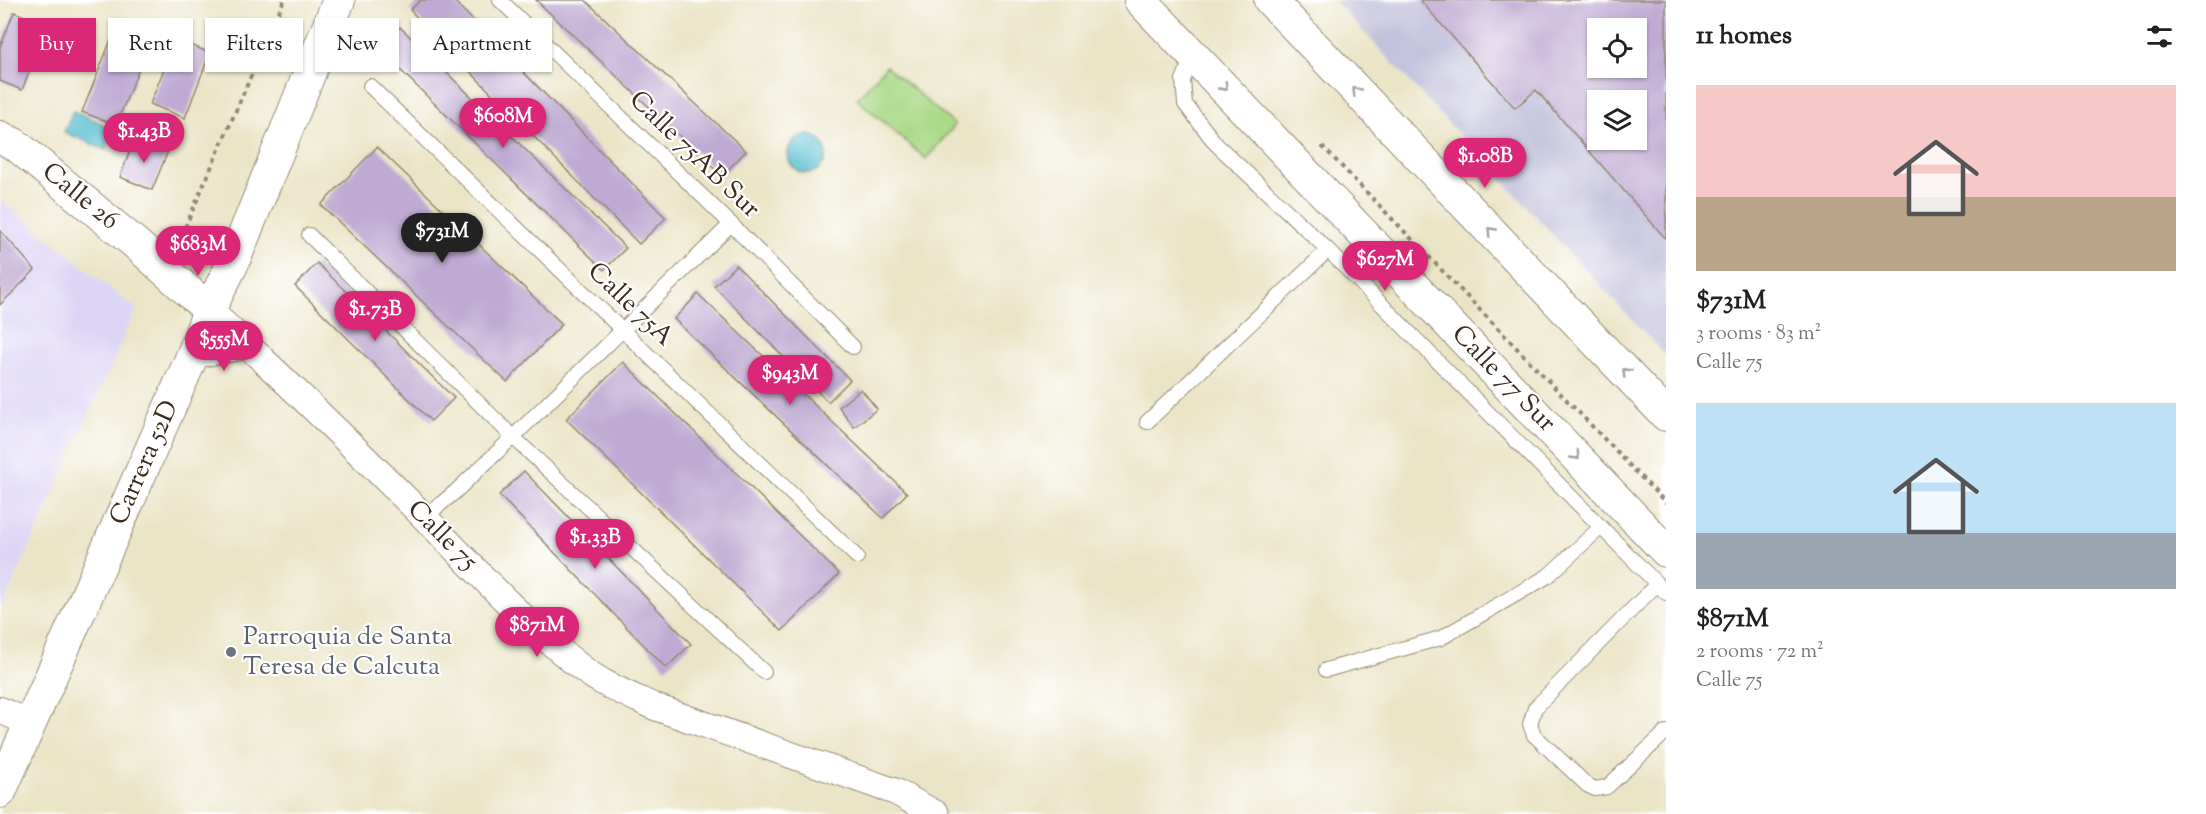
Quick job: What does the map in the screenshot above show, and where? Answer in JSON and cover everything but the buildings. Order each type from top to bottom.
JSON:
[{"type":"street","name":"Carrera 52D","points":[[0,792],[32,724],[194,352],[209,310],[232,265],[339,0]]},
{"type":"street","name":"Calle 77 Sur","points":[[1140,0],[1666,551]]},
{"type":"street","points":[[1270,0],[1666,415]]},
{"type":"street","name":"Calle 26","points":[[0,137],[16,145],[209,310]]},
{"type":"street","points":[[167,272],[232,265]]},
{"type":"street","name":"Calle 75","points":[[209,310],[424,518],[508,603],[580,667],[616,689],[655,707],[896,792],[936,814]]},
{"type":"street","points":[[194,352],[245,343]]},
{"type":"street","points":[[0,710],[32,724]]},
{"type":"lane","name":"Calle 75AB Sur","points":[[500,0],[854,347]]},
{"type":"lane","points":[[1193,55],[1183,80],[1185,104],[1216,144],[1328,250],[1662,588],[1535,708],[1530,724],[1534,735],[1587,785],[1595,789],[1607,787],[1666,732]]},
{"type":"lane","name":"Calle 75A","points":[[370,86],[857,558]]},
{"type":"lane","points":[[424,518],[513,437],[731,224]]},
{"type":"lane","points":[[309,235],[513,437],[764,672]]},
{"type":"lane","points":[[1147,422],[1328,250]]},
{"type":"lane","points":[[1326,670],[1441,638],[1548,576],[1601,526]]},
{"type":"path","points":[[167,272],[284,0]]},
{"type":"path","points":[[1322,145],[1666,503]]},
{"type":"shaded area","points":[[1334,0],[1666,0],[1666,356]]},
{"type":"shaded area","points":[[0,199],[136,309],[0,612]]},
{"type":"green space","points":[[886,66],[955,125],[926,159],[857,99]]},
{"type":"water","points":[[73,111],[115,129],[106,150],[64,132]]},
{"type":"water","points":[[807,135],[821,140],[826,154],[821,168],[807,173],[793,168],[788,154],[793,140]]},
{"type":"place","name":"Parroquia de Santa Teresa de Calcuta","points":[[231,652]]}]
